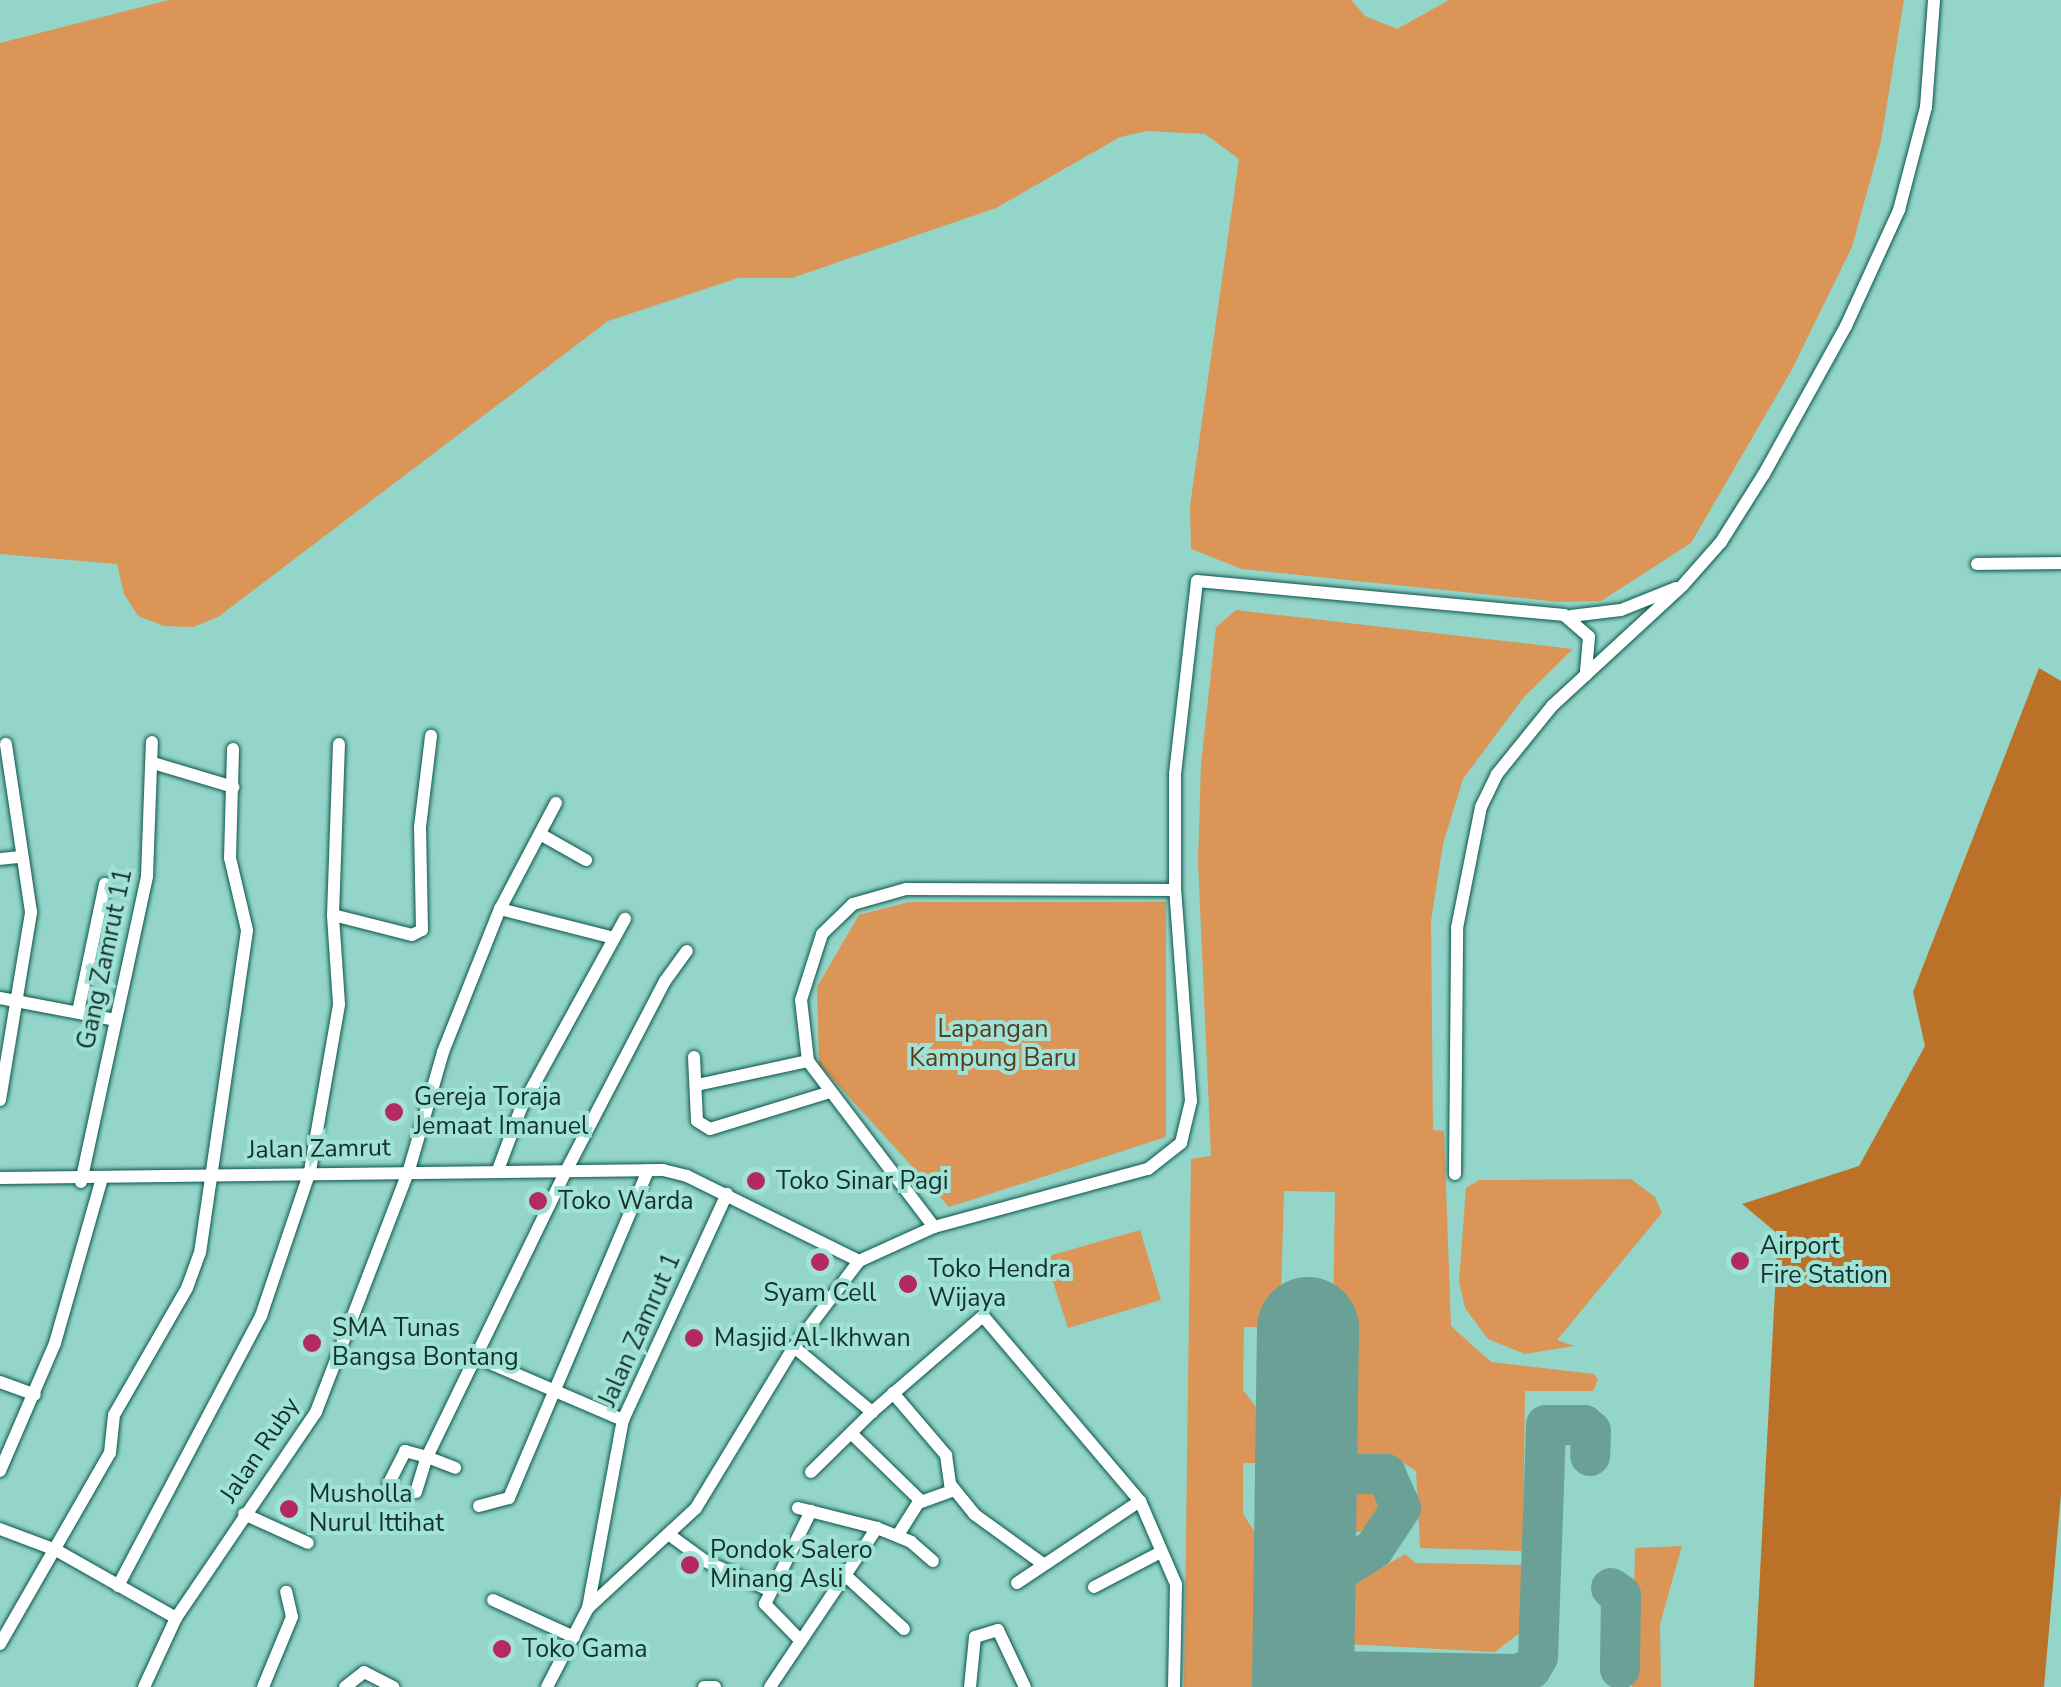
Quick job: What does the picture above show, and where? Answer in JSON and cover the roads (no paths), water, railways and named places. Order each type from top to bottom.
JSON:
[{"type":"street","points":[[1455,1174],[1457,928],[1472,842],[1498,774],[1552,706],[1683,586],[1721,542],[1764,474],[1846,326],[1899,210],[1926,107],[1934,0]]},
{"type":"street","points":[[1977,564],[2061,563]]},
{"type":"street","points":[[548,1687],[588,1608],[671,1536],[725,1468],[794,1347],[859,1261],[934,1227],[1148,1169],[1181,1144],[1191,1101],[1175,890],[1174,774],[1197,581],[1564,615],[1621,610],[1683,586]]},
{"type":"street","points":[[1564,615],[1589,637],[1586,676]]},
{"type":"street","points":[[333,915],[412,935],[422,930],[420,826],[431,736]]},
{"type":"street","name":"Gang Zamrut 11","points":[[80,1182],[146,876],[152,742]]},
{"type":"street","points":[[0,1100],[31,912],[19,857],[6,744]]},
{"type":"street","points":[[118,1586],[261,1316],[310,1171],[339,1004],[333,915],[339,744]]},
{"type":"street","points":[[0,1644],[110,1453],[118,1406],[187,1288],[214,1174],[247,930],[230,858],[233,749]]},
{"type":"street","points":[[152,763],[233,787]]},
{"type":"street","name":"Jalan Ruby","points":[[144,1687],[176,1618],[316,1412],[409,1170],[430,1085],[500,910],[556,802]]},
{"type":"street","points":[[540,834],[586,860]]},
{"type":"street","points":[[0,859],[19,857]]},
{"type":"street","points":[[78,1012],[105,884]]},
{"type":"street","points":[[934,1227],[827,1092],[808,1061],[802,1000],[811,958],[822,934],[853,904],[906,889],[1175,890]]},
{"type":"street","points":[[500,910],[614,938]]},
{"type":"street","points":[[498,1170],[521,1108],[626,920]]},
{"type":"street","points":[[416,1492],[427,1457],[566,1171],[665,980],[688,951]]},
{"type":"street","points":[[0,998],[116,1020]]},
{"type":"street","points":[[694,1058],[697,1121],[715,1130],[827,1092]]},
{"type":"street","points":[[698,1085],[808,1061]]},
{"type":"street","points":[[479,1506],[508,1498],[648,1170]]},
{"type":"street","name":"Jalan Zamrut","points":[[0,1178],[101,1182],[310,1171],[648,1170],[687,1176],[859,1261]]},
{"type":"street","points":[[0,1471],[35,1394],[101,1182]]},
{"type":"street","name":"Jalan Zamrut 1","points":[[588,1608],[622,1420],[727,1194]]},
{"type":"street","points":[[811,1472],[872,1412],[983,1316],[1140,1501],[1176,1584],[1174,1687]]},
{"type":"street","points":[[794,1347],[872,1412]]},
{"type":"street","points":[[476,1357],[622,1420]]},
{"type":"street","points":[[0,1382],[35,1394]]},
{"type":"street","points":[[893,1394],[946,1455],[954,1490],[974,1514],[1043,1564]]},
{"type":"street","points":[[850,1433],[921,1502]]},
{"type":"street","points":[[390,1484],[406,1451],[455,1468]]},
{"type":"street","points":[[898,1535],[921,1502],[954,1490]]},
{"type":"street","points":[[1017,1583],[1140,1501]]},
{"type":"street","points":[[801,1642],[765,1604],[805,1510],[898,1535],[933,1562]]},
{"type":"street","points":[[244,1514],[308,1543]]},
{"type":"street","points":[[770,1687],[876,1528]]},
{"type":"street","points":[[0,1529],[56,1550],[176,1618]]},
{"type":"street","points":[[671,1536],[705,1561],[771,1590]]},
{"type":"street","points":[[1094,1587],[1161,1552]]},
{"type":"street","points":[[845,1576],[904,1629]]},
{"type":"street","points":[[263,1687],[292,1617],[286,1592]]},
{"type":"street","points":[[493,1600],[574,1637]]},
{"type":"street","points":[[970,1687],[975,1637],[998,1630],[1025,1687]]},
{"type":"street","points":[[345,1687],[364,1672],[393,1687]]},
{"type":"street","points":[[704,1687],[714,1687]]},
{"type":"place","name":"Gereja Toraja Jemaat Imanuel","points":[[394,1112]]},
{"type":"place","name":"Toko Sinar Pagi","points":[[756,1181]]},
{"type":"place","name":"Toko Warda","points":[[538,1201]]},
{"type":"place","name":"Airport Fire Station","points":[[1740,1261]]},
{"type":"place","name":"Syam Cell","points":[[820,1262]]},
{"type":"place","name":"Toko Hendra Wijaya","points":[[908,1284]]},
{"type":"place","name":"Masjid Al-Ikhwan","points":[[694,1338]]},
{"type":"place","name":"SMA Tunas Bangsa Bontang","points":[[312,1343]]},
{"type":"place","name":"Musholla Nurul Ittihat","points":[[289,1509]]},
{"type":"place","name":"Pondok Salero Minang Asli","points":[[690,1565]]},
{"type":"place","name":"Toko Gama","points":[[502,1649]]},
{"type":"park label","name":"Lapangan Kampung Baru","points":[[993,1044]]}]
